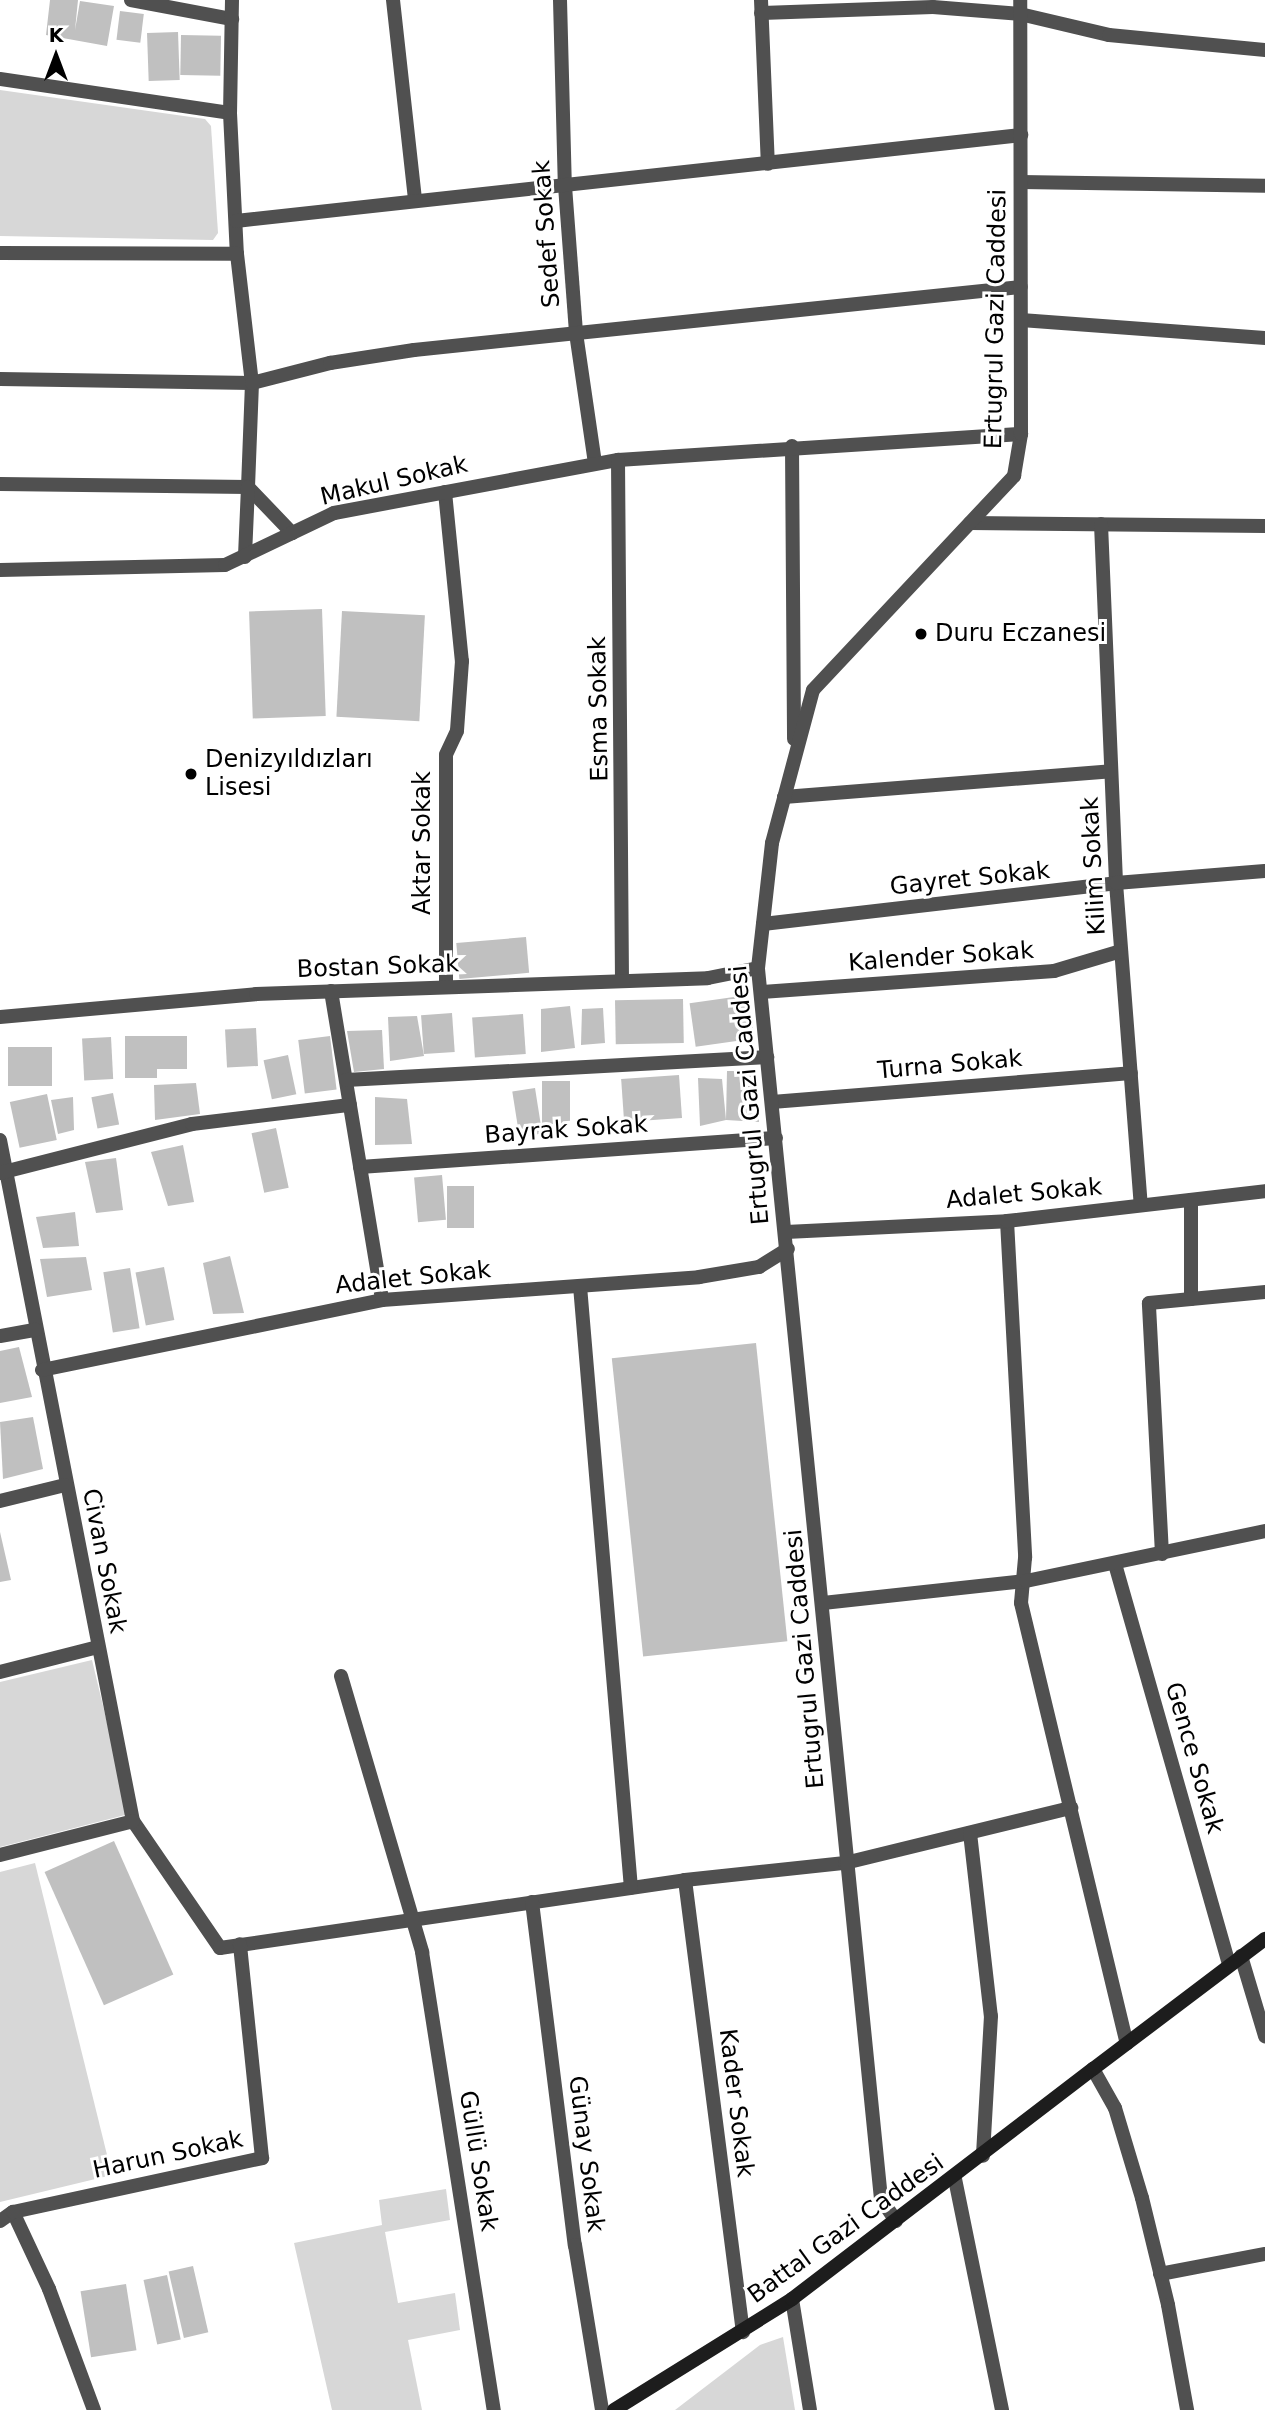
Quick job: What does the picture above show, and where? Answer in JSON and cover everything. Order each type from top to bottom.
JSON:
[{"type":"street","points":[[131,0],[232,19]]},
{"type":"street","points":[[232,0],[230,113],[237,254],[251,383],[245,557]]},
{"type":"street","points":[[393,0],[415,199]]},
{"type":"street","name":"Sedef Sokak","points":[[560,0],[565,186],[576,333],[595,463]]},
{"type":"street","points":[[768,164],[761,6],[1020,7],[1109,35],[1265,50]]},
{"type":"street","name":"Ertugrul Gazi Caddesi","points":[[896,2221],[881,2199],[845,1863],[788,1249],[758,968],[772,844],[813,690],[1014,476],[1021,434],[1020,7]]},
{"type":"street","points":[[0,79],[230,113]]},
{"type":"street","points":[[236,221],[415,199],[565,186],[1021,135]]},
{"type":"street","points":[[1021,182],[1265,186]]},
{"type":"street","points":[[0,253],[237,254]]},
{"type":"street","points":[[0,379],[251,383],[330,363],[576,333],[1021,287]]},
{"type":"street","points":[[1021,320],[1265,338]]},
{"type":"street","points":[[595,463],[792,446],[1021,434]]},
{"type":"street","points":[[792,446],[794,759]]},
{"type":"street","name":"Esma Sokak","points":[[618,460],[622,980]]},
{"type":"street","name":"Makul Sokak","points":[[0,570],[225,565],[334,513],[595,463]]},
{"type":"street","points":[[0,484],[248,487],[292,533]]},
{"type":"street","name":"Aktar Sokak","points":[[445,492],[462,662],[457,731],[446,755],[446,987]]},
{"type":"street","points":[[970,523],[1265,526]]},
{"type":"street","name":"Kilim Sokak","points":[[1101,524],[1116,883],[1142,1205]]},
{"type":"street","points":[[784,797],[1111,771]]},
{"type":"street","name":"Gayret Sokak","points":[[763,924],[1116,883],[1265,872]]},
{"type":"street","name":"Kalender Sokak","points":[[761,992],[1054,971],[1121,951]]},
{"type":"street","name":"Bostan Sokak","points":[[0,1017],[331,991],[708,978],[758,968]]},
{"type":"street","points":[[331,991],[382,1300]]},
{"type":"street","points":[[346,1080],[767,1057]]},
{"type":"street","name":"Turna Sokak","points":[[772,1102],[1131,1073]]},
{"type":"street","points":[[3,1172],[192,1124],[350,1105]]},
{"type":"street","name":"Bayrak Sokak","points":[[360,1167],[776,1138]]},
{"type":"street","name":"Civan Sokak","points":[[0,1140],[3,1172],[133,1821],[220,1948],[240,1944]]},
{"type":"street","name":"Adalet Sokak","points":[[786,1232],[1007,1221],[1265,1191]]},
{"type":"street","points":[[1191,1200],[1191,1299]]},
{"type":"street","points":[[1007,1221],[1026,1581],[1021,1603],[1127,2043]]},
{"type":"street","name":"Adalet Sokak","points":[[42,1370],[382,1300],[699,1278],[759,1267],[788,1249]]},
{"type":"street","points":[[580,1286],[631,1888]]},
{"type":"street","points":[[1162,1555],[1149,1303],[1265,1292]]},
{"type":"street","points":[[0,1336],[34,1330]]},
{"type":"street","points":[[0,1501],[65,1485]]},
{"type":"street","points":[[822,1603],[1026,1581],[1162,1555],[1265,1531]]},
{"type":"street","name":"Gence Sokak","points":[[1115,1564],[1235,1960],[1265,2036]]},
{"type":"street","points":[[0,1672],[98,1647]]},
{"type":"street","name":"Güllü Sokak","points":[[341,1676],[414,1919],[494,2410]]},
{"type":"street","points":[[240,1944],[685,1880],[845,1863],[1070,1808]]},
{"type":"street","points":[[0,1855],[133,1821]]},
{"type":"street","points":[[970,1833],[991,2016],[983,2156]]},
{"type":"street","name":"Kader Sokak","points":[[685,1880],[743,2332]]},
{"type":"street","name":"Günay Sokak","points":[[533,1902],[575,2245],[602,2410]]},
{"type":"street","name":"Battal Gazi Caddesi","points":[[614,2410],[743,2332],[792,2298],[955,2179],[1093,2069],[1265,1939]]},
{"type":"street","name":"Harun Sokak","points":[[0,2221],[13,2212],[262,2158],[240,1944]]},
{"type":"street","points":[[1093,2069],[1115,2108],[1160,2274],[1188,2410]]},
{"type":"street","points":[[955,2179],[1002,2410]]},
{"type":"street","points":[[13,2212],[49,2289],[94,2410]]},
{"type":"street","points":[[1160,2274],[1265,2254]]},
{"type":"street","points":[[792,2298],[810,2410]]},
{"type":"shaded area","points":[[0,90],[205,119],[211,126],[218,233],[213,240],[0,236]]},
{"type":"shaded area","points":[[92,1660],[129,1814],[0,1847],[0,1682]]},
{"type":"shaded area","points":[[35,1863],[112,2175],[0,2202],[0,1872]]},
{"type":"shaded area","points":[[446,2189],[450,2220],[385,2232],[398,2303],[455,2293],[460,2330],[408,2340],[422,2410],[332,2410],[294,2243],[382,2225],[379,2200]]},
{"type":"shaded area","points":[[783,2337],[795,2410],[675,2410],[760,2345]]},
{"type":"building","points":[[50,0],[78,0],[75,30],[80,1],[114,6],[107,46],[46,35]]},
{"type":"building","points":[[120,11],[144,14],[140,43],[116,40]]},
{"type":"building","points":[[178,32],[180,80],[149,81],[147,33]]},
{"type":"building","points":[[181,35],[221,36],[220,76],[180,75]]},
{"type":"building","points":[[322,609],[326,716],[253,718],[249,612]]},
{"type":"building","points":[[342,611],[425,615],[419,721],[336,717]]},
{"type":"building","points":[[526,937],[529,973],[459,979],[456,943]]},
{"type":"building","points":[[748,995],[754,1039],[696,1047],[690,1003]]},
{"type":"building","points":[[683,999],[684,1043],[616,1044],[615,1000]]},
{"type":"building","points":[[570,1006],[575,1048],[541,1052],[541,1009]]},
{"type":"building","points":[[603,1008],[605,1043],[581,1045],[582,1009]]},
{"type":"building","points":[[452,1013],[455,1052],[424,1054],[421,1015]]},
{"type":"building","points":[[523,1014],[526,1054],[475,1057],[472,1018]]},
{"type":"building","points":[[417,1016],[424,1056],[390,1061],[388,1017]]},
{"type":"building","points":[[256,1028],[258,1066],[227,1068],[225,1030]]},
{"type":"building","points":[[382,1030],[384,1069],[354,1072],[347,1031]]},
{"type":"building","points":[[125,1036],[187,1036],[187,1069],[157,1069],[157,1078],[125,1078]]},
{"type":"building","points":[[330,1036],[337,1090],[305,1093],[298,1040]]},
{"type":"building","points":[[111,1037],[113,1079],[84,1080],[82,1039]]},
{"type":"building","points":[[8,1047],[52,1047],[52,1086],[8,1086]]},
{"type":"building","points":[[288,1055],[296,1094],[272,1099],[264,1060]]},
{"type":"building","points":[[727,1071],[754,1071],[759,1122],[726,1120]]},
{"type":"building","points":[[679,1075],[682,1118],[624,1122],[621,1079]]},
{"type":"building","points":[[698,1078],[722,1079],[726,1120],[700,1126]]},
{"type":"building","points":[[542,1081],[570,1081],[570,1124],[542,1124]]},
{"type":"building","points":[[196,1083],[200,1114],[155,1120],[154,1085]]},
{"type":"building","points":[[535,1088],[542,1133],[519,1137],[512,1092]]},
{"type":"building","points":[[113,1093],[119,1124],[98,1129],[91,1097]]},
{"type":"building","points":[[47,1094],[57,1140],[20,1148],[10,1102]]},
{"type":"building","points":[[73,1097],[74,1130],[58,1134],[51,1100]]},
{"type":"building","points":[[375,1097],[407,1099],[412,1144],[375,1145]]},
{"type":"building","points":[[276,1128],[289,1188],[264,1193],[252,1133]]},
{"type":"building","points":[[183,1145],[194,1202],[168,1206],[151,1152]]},
{"type":"building","points":[[116,1158],[123,1210],[96,1213],[85,1162]]},
{"type":"building","points":[[442,1175],[446,1220],[418,1222],[414,1177]]},
{"type":"building","points":[[447,1186],[474,1186],[474,1228],[447,1228]]},
{"type":"building","points":[[75,1212],[79,1246],[43,1248],[36,1217]]},
{"type":"building","points":[[230,1256],[244,1313],[213,1314],[203,1263]]},
{"type":"building","points":[[86,1257],[92,1290],[47,1297],[40,1259]]},
{"type":"building","points":[[164,1267],[174,1320],[146,1326],[136,1273]]},
{"type":"building","points":[[130,1268],[140,1328],[113,1332],[103,1272]]},
{"type":"building","points":[[756,1343],[787,1641],[643,1657],[612,1358]]},
{"type":"building","points":[[19,1347],[32,1397],[0,1403],[0,1351]]},
{"type":"building","points":[[33,1417],[43,1469],[3,1479],[0,1422]]},
{"type":"building","points":[[0,1532],[11,1580],[0,1582]]},
{"type":"building","points":[[114,1841],[173,1974],[104,2005],[45,1872]]},
{"type":"building","points":[[193,2266],[208,2332],[184,2338],[169,2272]]},
{"type":"building","points":[[167,2275],[181,2340],[157,2345],[144,2280]]},
{"type":"building","points":[[126,2284],[136,2350],[91,2357],[81,2291]]},
{"type":"place","name":"Duru Eczanesi","points":[[921,634]]},
{"type":"place","name":"Denizyıldızları Lisesi","points":[[191,774]]}]
